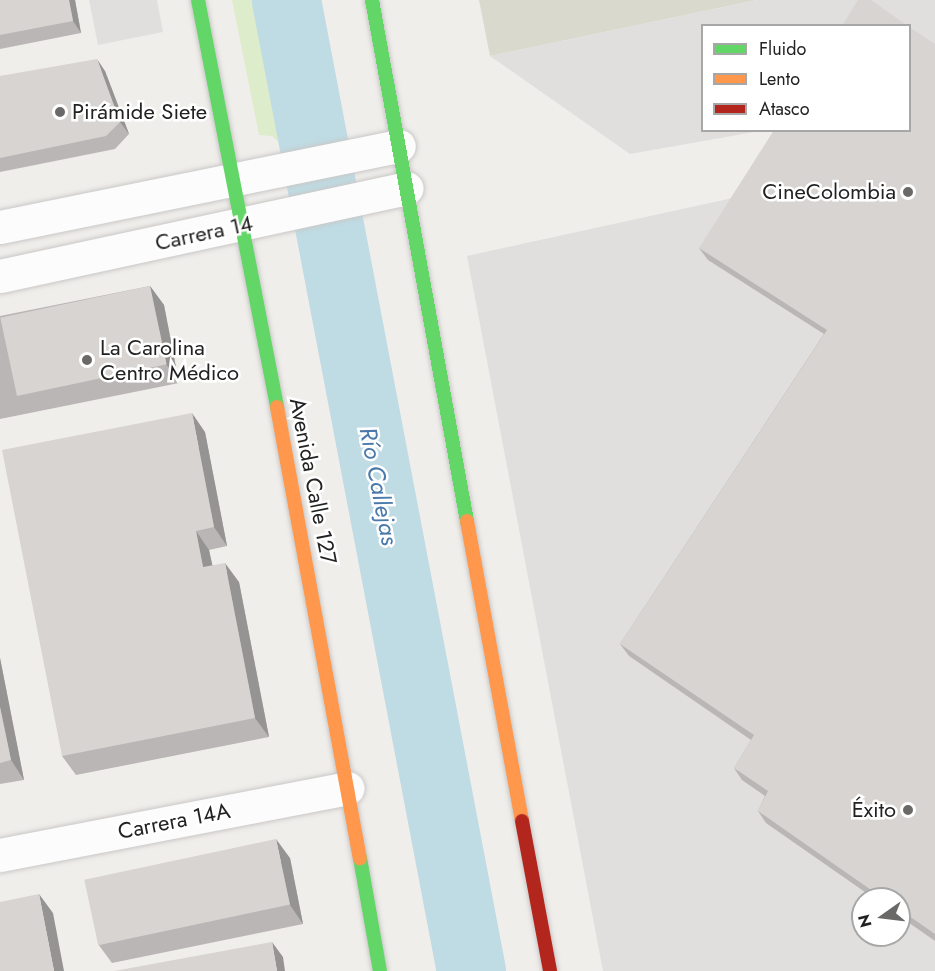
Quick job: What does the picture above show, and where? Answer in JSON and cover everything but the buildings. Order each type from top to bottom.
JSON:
[{"type":"main road","name":"Avenida Calle 127","points":[[198,0],[243,225],[380,971]]},
{"type":"main road","points":[[372,0],[550,971]]},
{"type":"street","name":"Carrera 14","points":[[0,227],[399,146]]},
{"type":"street","name":"Carrera 14","points":[[0,276],[357,201],[407,188]]},
{"type":"street","name":"Carrera 14A","points":[[0,855],[348,788]]},
{"type":"shaded area","points":[[89,0],[157,0],[163,32],[98,45]]},
{"type":"shaded area","points":[[479,0],[757,0],[490,56]]},
{"type":"shaded area","points":[[757,0],[935,0],[935,51],[911,34],[911,24],[701,24],[701,132],[754,132],[630,154],[490,56]]},
{"type":"shaded area","points":[[751,194],[835,342],[629,656],[762,747],[776,804],[862,887],[851,887],[851,947],[911,947],[911,924],[935,941],[935,971],[603,971],[467,256]]},
{"type":"green space","points":[[232,0],[255,0],[283,146],[272,136],[259,135]]},
{"type":"waterway","name":"Río Callejas","points":[[286,0],[471,971]]},
{"type":"traffic: fast","points":[[198,0],[277,407]]},
{"type":"traffic: fast","points":[[372,0],[467,521]]},
{"type":"traffic: fast","points":[[360,858],[380,971]]},
{"type":"traffic: slow","points":[[277,407],[360,858]]},
{"type":"traffic: slow","points":[[467,521],[522,821]]},
{"type":"traffic: jam","points":[[522,821],[550,971]]},
{"type":"place","name":"Pirámide Siete","points":[[60,112]]},
{"type":"place","name":"CineColombia","points":[[908,192]]},
{"type":"place","name":"La Carolina Centro Médico","points":[[87,360]]},
{"type":"place","name":"Éxito","points":[[908,810]]}]
